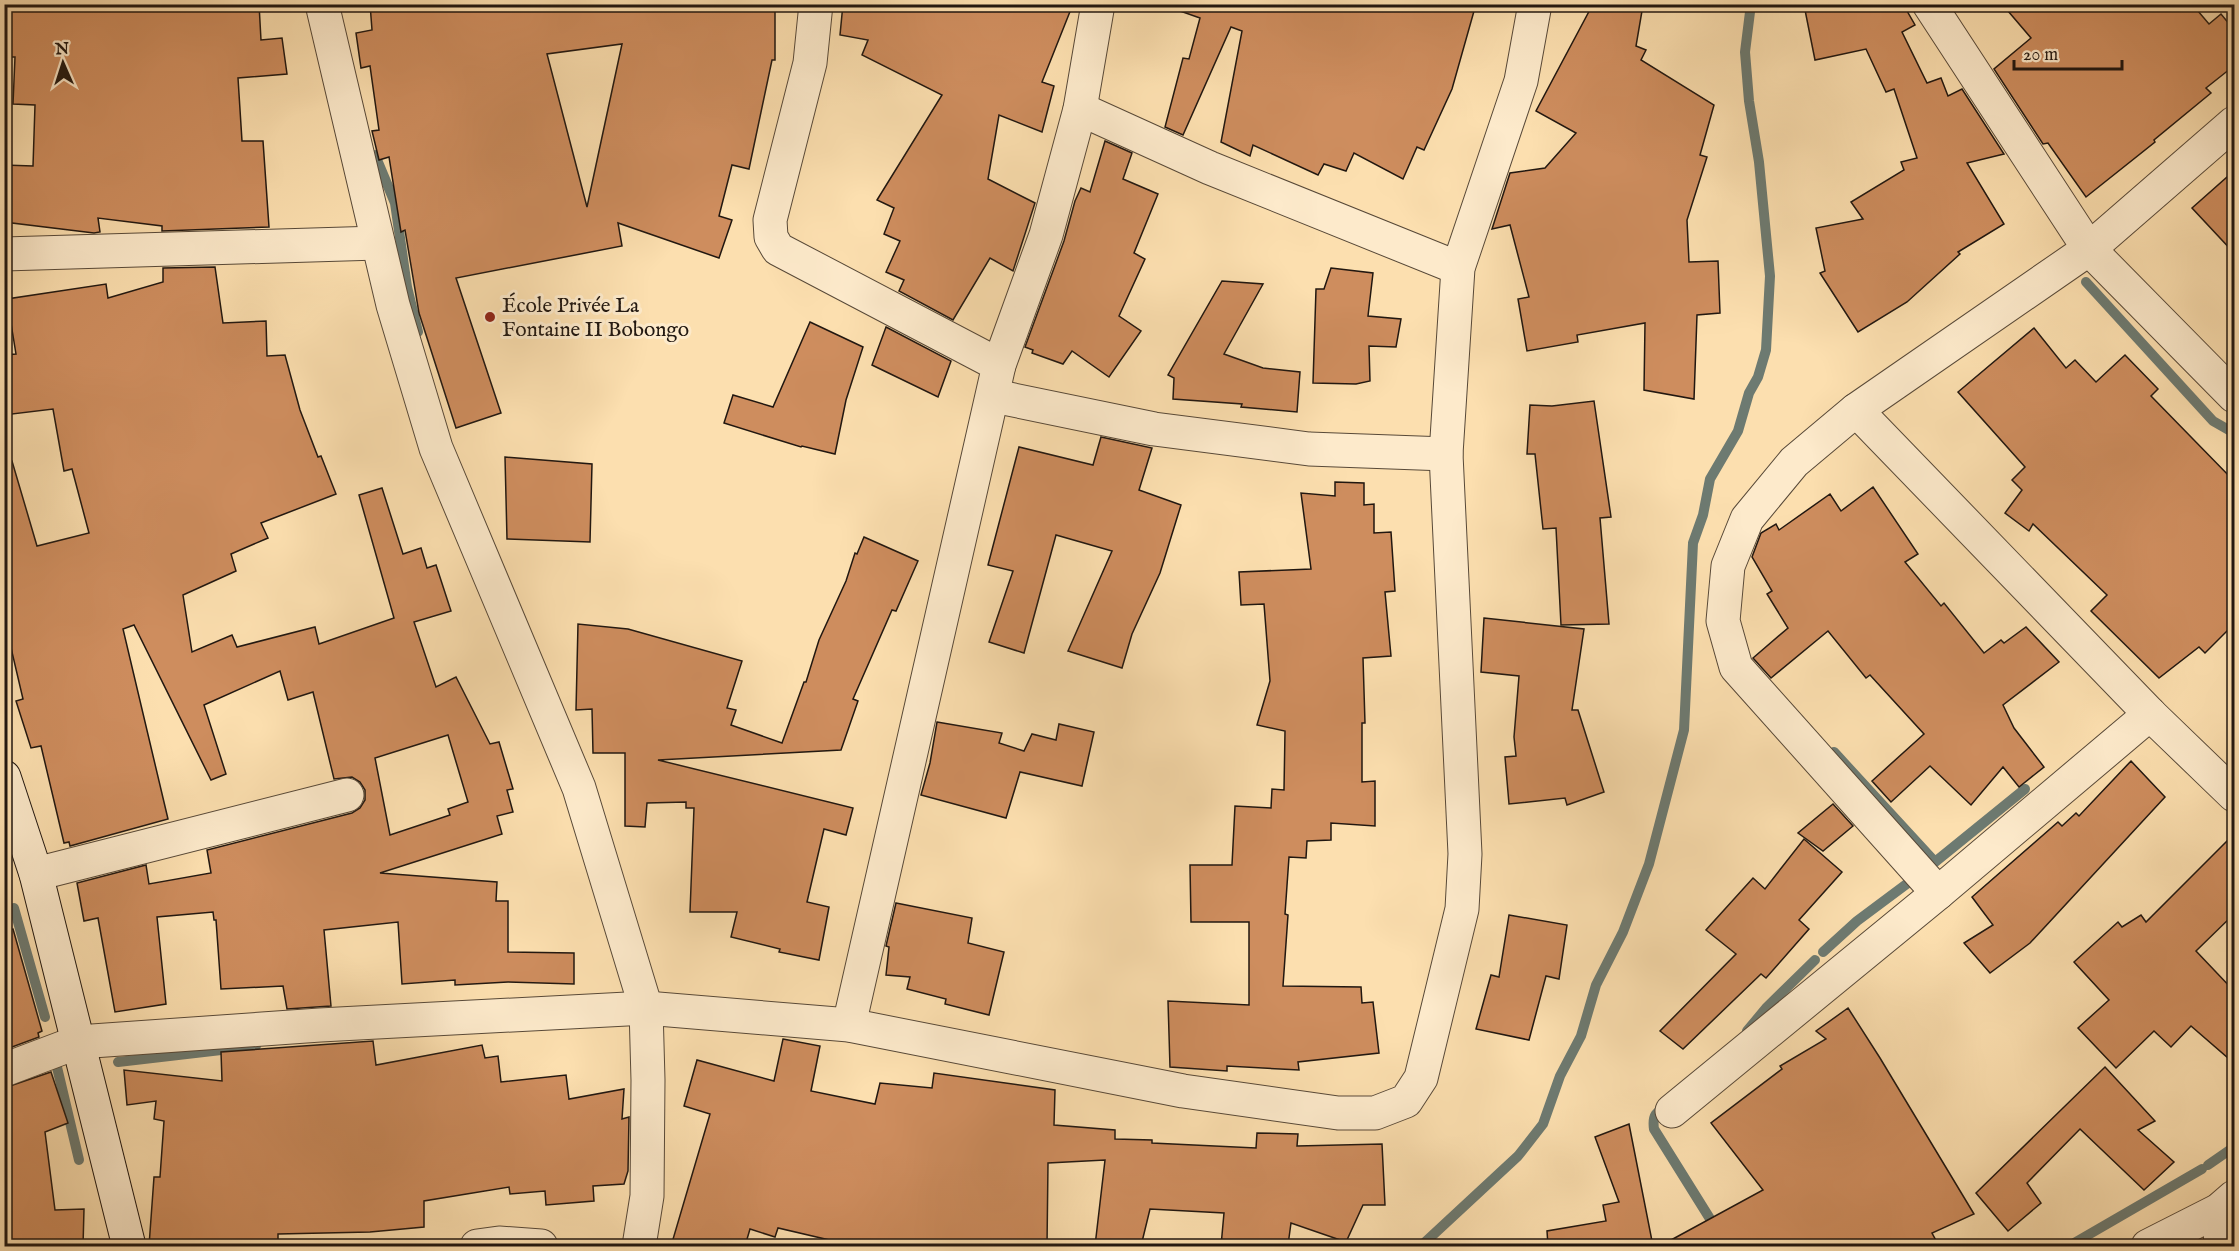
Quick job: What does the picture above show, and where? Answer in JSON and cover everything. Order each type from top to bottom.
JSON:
[{"type":"street","points":[[322,4],[393,305],[436,448],[579,788],[646,1008],[647,1196],[639,1246]]},
{"type":"street","points":[[816,4],[810,63],[770,220],[771,237],[778,249],[997,381],[1154,429],[1309,449],[1446,454]]},
{"type":"street","points":[[849,1025],[997,381],[1046,235],[1080,109],[1098,4]]},
{"type":"street","points":[[4,1070],[78,1042],[320,1025],[646,1008],[849,1025],[1171,1089],[1338,1113],[1375,1113],[1406,1101],[1421,1078],[1462,909],[1465,854],[1446,454],[1458,268],[1521,81],[1535,4]]},
{"type":"street","points":[[1929,4],[2090,249],[2235,396]]},
{"type":"street","points":[[1080,109],[1210,168],[1458,268]]},
{"type":"street","points":[[1938,892],[1736,667],[1723,621],[1728,567],[1747,519],[1794,462],[1856,410],[2090,249],[2235,123]]},
{"type":"street","points":[[4,254],[378,243]]},
{"type":"street","points":[[1856,410],[2150,714],[2235,795]]},
{"type":"street","points":[[1672,1111],[2150,714]]},
{"type":"street","points":[[4,777],[36,874],[129,1246]]},
{"type":"street","points":[[36,874],[347,795]]},
{"type":"street","points":[[2148,1246],[2227,1204]]},
{"type":"street","points":[[2221,1246],[2227,1204]]},
{"type":"street","points":[[477,1246],[499,1243],[541,1246]]},
{"type":"building","points":[[4,4],[259,4],[261,40],[282,38],[287,74],[238,78],[242,141],[263,141],[269,227],[162,231],[162,226],[98,218],[100,232],[94,233],[4,222],[4,165],[33,166],[35,105],[13,104],[15,57],[4,57]]},
{"type":"building","points":[[370,4],[726,4],[775,7],[775,60],[772,60],[749,169],[732,165],[719,216],[732,220],[719,258],[618,223],[622,246],[456,278],[501,413],[456,428],[419,313],[405,230],[401,232],[389,157],[379,160],[372,131],[379,130],[370,66],[361,68],[356,33],[372,30]],"holes":[[[622,44],[587,207],[547,54]]]},
{"type":"building","points":[[843,4],[1073,4],[1042,82],[1054,86],[1042,132],[999,115],[988,179],[1035,203],[1013,271],[990,258],[953,320],[899,291],[904,280],[886,272],[900,241],[884,234],[894,208],[877,200],[942,95],[862,55],[868,40],[840,35]]},
{"type":"building","points":[[1181,4],[1476,4],[1452,89],[1424,150],[1417,147],[1403,179],[1354,153],[1346,171],[1324,164],[1318,175],[1253,145],[1250,156],[1221,142],[1242,31],[1231,27],[1183,135],[1165,127],[1183,58],[1189,59],[1200,18],[1180,11]]},
{"type":"building","points":[[1593,4],[1625,4],[1624,9],[1642,11],[1636,46],[1646,50],[1641,60],[1714,105],[1700,155],[1707,157],[1687,220],[1689,262],[1718,261],[1720,313],[1697,315],[1694,399],[1644,390],[1645,323],[1577,335],[1578,342],[1527,351],[1518,299],[1529,297],[1510,225],[1492,229],[1510,173],[1545,168],[1576,133],[1536,111]]},
{"type":"building","points":[[1831,4],[1903,4],[1915,25],[1902,32],[1927,83],[1941,78],[1948,96],[1962,89],[2004,154],[1967,163],[2004,224],[1958,252],[1960,254],[1907,302],[1858,332],[1820,273],[1825,271],[1816,228],[1863,219],[1851,202],[1904,170],[1901,162],[1917,158],[1894,89],[1886,92],[1866,49],[1815,60],[1805,10]]},
{"type":"building","points":[[2002,4],[2192,4],[2209,24],[2221,14],[2235,31],[2235,65],[2206,88],[2211,93],[2154,140],[2155,142],[2086,197],[2048,143],[2043,144],[1994,69],[2031,38]]},
{"type":"building","points":[[1105,141],[1132,153],[1123,179],[1158,194],[1134,253],[1145,259],[1119,316],[1141,331],[1109,377],[1072,351],[1063,364],[1032,353],[1033,350],[1025,347],[1064,241],[1075,201],[1081,188],[1090,192]]},
{"type":"building","points":[[2235,170],[2235,254],[2192,208]]},
{"type":"building","points":[[215,267],[223,323],[266,321],[267,356],[285,355],[300,410],[318,457],[321,456],[336,494],[261,523],[268,538],[231,554],[236,571],[183,595],[192,652],[232,635],[237,647],[315,627],[319,644],[394,618],[359,495],[382,488],[403,554],[421,548],[427,568],[436,565],[451,611],[414,622],[436,687],[456,677],[490,744],[499,742],[513,789],[507,790],[513,812],[497,816],[502,834],[380,873],[497,882],[496,901],[508,901],[508,952],[574,953],[574,984],[508,982],[455,985],[455,980],[402,984],[398,922],[324,930],[331,1006],[287,1009],[283,986],[221,989],[216,920],[214,920],[213,912],[157,917],[166,1004],[115,1012],[98,918],[84,921],[77,883],[146,865],[149,884],[211,873],[207,850],[352,813],[360,808],[365,800],[365,790],[360,782],[352,777],[334,779],[313,692],[288,700],[280,671],[204,705],[226,774],[211,780],[134,625],[123,629],[168,819],[70,846],[69,842],[64,843],[41,746],[31,748],[16,701],[23,699],[4,618],[4,462],[12,461],[37,546],[89,533],[72,469],[64,471],[53,409],[4,415],[4,355],[16,354],[7,299],[106,284],[108,298],[163,282],[163,268]],"holes":[[[448,735],[468,802],[448,809],[450,815],[390,835],[375,758]]]},
{"type":"building","points":[[1331,268],[1373,273],[1368,316],[1401,319],[1396,347],[1369,346],[1370,381],[1356,384],[1313,383],[1316,289],[1324,289]]},
{"type":"building","points":[[1222,281],[1263,284],[1224,354],[1263,368],[1300,372],[1297,412],[1241,407],[1242,404],[1173,399],[1174,378],[1168,375]]},
{"type":"building","points":[[810,322],[863,347],[846,400],[835,454],[801,447],[724,423],[733,395],[773,407]]},
{"type":"building","points":[[886,327],[951,361],[938,397],[872,365]]},
{"type":"building","points":[[2034,328],[2066,368],[2075,360],[2096,382],[2125,355],[2158,389],[2151,396],[2235,482],[2235,623],[2205,653],[2199,647],[2159,678],[2091,611],[2107,595],[2033,524],[2029,531],[2005,513],[2022,490],[2012,480],[2025,467],[1958,392]]},
{"type":"building","points":[[1594,401],[1611,517],[1600,518],[1609,624],[1561,625],[1556,528],[1543,529],[1535,454],[1527,454],[1530,405],[1552,406]]},
{"type":"building","points":[[1101,437],[1152,448],[1139,490],[1181,505],[1160,573],[1132,634],[1122,668],[1068,651],[1112,551],[1056,535],[1024,653],[989,642],[1013,571],[988,565],[1019,447],[1093,465]]},
{"type":"building","points":[[505,457],[592,464],[590,542],[507,539]]},
{"type":"building","points":[[1335,482],[1364,483],[1364,505],[1374,504],[1374,533],[1391,532],[1395,591],[1385,592],[1391,656],[1363,658],[1365,723],[1362,723],[1362,782],[1375,781],[1375,826],[1331,823],[1331,840],[1307,841],[1306,858],[1289,857],[1283,986],[1361,987],[1362,1003],[1373,1002],[1379,1053],[1298,1062],[1299,1070],[1227,1066],[1227,1071],[1170,1067],[1168,1001],[1249,1005],[1249,922],[1191,922],[1190,865],[1232,865],[1235,806],[1271,808],[1272,789],[1284,790],[1285,731],[1257,725],[1270,681],[1264,604],[1241,605],[1239,572],[1311,569],[1301,493],[1335,496]]},
{"type":"building","points":[[1873,487],[1918,554],[1905,562],[1941,606],[1944,603],[1984,653],[2001,640],[2004,643],[2026,627],[2059,662],[2003,705],[2014,728],[2044,767],[2019,787],[2003,767],[1971,805],[1930,766],[1891,802],[1872,781],[1924,734],[1870,675],[1866,678],[1828,631],[1771,678],[1753,658],[1788,628],[1767,594],[1772,591],[1752,557],[1761,533],[1776,524],[1779,530],[1830,494],[1841,511]]},
{"type":"building","points":[[864,537],[918,561],[896,611],[892,610],[853,699],[858,701],[841,750],[658,760],[853,808],[846,835],[824,829],[807,902],[829,907],[819,960],[779,952],[780,949],[731,937],[737,912],[690,912],[694,808],[686,808],[686,802],[647,803],[645,827],[625,826],[625,753],[593,753],[592,709],[576,710],[578,624],[628,629],[742,661],[727,708],[736,710],[731,725],[782,743],[804,682],[806,682],[819,640],[846,581],[855,553],[857,554]]},
{"type":"building","points":[[1484,618],[1584,629],[1572,710],[1578,710],[1604,792],[1567,805],[1565,798],[1509,804],[1505,757],[1516,756],[1514,737],[1519,676],[1481,672]]},
{"type":"building","points":[[937,722],[1002,733],[999,743],[1024,751],[1032,734],[1056,740],[1059,724],[1094,732],[1082,786],[1020,772],[1006,818],[921,795],[930,763]]},
{"type":"building","points":[[2131,761],[2165,797],[2030,943],[1990,973],[1964,943],[1993,925],[1972,897],[2058,822],[2062,826],[2076,813],[2079,816]]},
{"type":"building","points":[[1833,804],[1853,826],[1823,851],[1798,833]]},
{"type":"building","points":[[2235,833],[2235,913],[2196,951],[2235,992],[2235,1064],[2191,1026],[2171,1047],[2154,1031],[2116,1068],[2078,1028],[2109,1000],[2074,962],[2118,922],[2122,927],[2141,915],[2146,922]]},
{"type":"building","points":[[1804,839],[1842,872],[1799,920],[1809,929],[1766,978],[1761,974],[1683,1049],[1660,1031],[1736,954],[1706,930],[1753,878],[1765,889]]},
{"type":"building","points":[[896,903],[972,918],[968,943],[1004,952],[989,1015],[945,1004],[946,999],[907,989],[910,977],[886,975],[889,947],[886,946]]},
{"type":"building","points":[[1509,915],[1567,925],[1559,979],[1546,976],[1529,1040],[1476,1029],[1491,975],[1499,977]]},
{"type":"building","points":[[13,929],[42,1031],[38,1033],[39,1037],[4,1050],[4,930]]},
{"type":"building","points":[[1848,1008],[1974,1214],[1932,1233],[1939,1246],[1660,1246],[1763,1190],[1711,1123],[1782,1069],[1780,1066],[1826,1039],[1816,1031]]},
{"type":"building","points":[[783,1039],[820,1046],[811,1091],[875,1104],[880,1083],[932,1088],[934,1073],[1055,1090],[1054,1125],[1115,1130],[1115,1139],[1256,1148],[1257,1133],[1298,1134],[1297,1146],[1382,1144],[1385,1205],[1363,1205],[1346,1242],[1291,1223],[1288,1245],[1270,1243],[1270,1246],[1221,1246],[1224,1213],[1150,1209],[1141,1246],[1095,1246],[1105,1160],[1048,1163],[1047,1246],[855,1246],[778,1228],[775,1237],[750,1229],[745,1246],[671,1246],[710,1114],[684,1106],[697,1060],[774,1081]]},
{"type":"building","points":[[373,1041],[376,1065],[482,1045],[485,1058],[498,1056],[501,1082],[566,1075],[569,1099],[624,1089],[622,1119],[629,1117],[628,1171],[624,1184],[593,1186],[594,1201],[546,1205],[545,1191],[510,1194],[509,1187],[424,1201],[424,1227],[370,1232],[278,1234],[278,1246],[149,1246],[154,1177],[160,1177],[164,1121],[154,1119],[156,1101],[127,1105],[124,1070],[222,1081],[221,1052]]},
{"type":"building","points":[[2105,1067],[2155,1121],[2138,1130],[2174,1162],[2144,1190],[2080,1129],[2027,1183],[2041,1203],[2008,1231],[1976,1193]]},
{"type":"building","points":[[51,1072],[68,1123],[45,1132],[55,1210],[84,1209],[83,1246],[4,1246],[4,1088]]},
{"type":"building","points":[[1629,1124],[1653,1246],[1548,1246],[1547,1231],[1606,1221],[1603,1205],[1619,1202],[1595,1137]]},
{"type":"waterway","points":[[1421,1246],[1518,1156],[1543,1124],[1560,1076],[1581,1036],[1596,985],[1623,932],[1649,864],[1684,730],[1693,543],[1703,515],[1710,479],[1738,431],[1749,393],[1758,377],[1766,350],[1770,276],[1745,52],[1751,4]]},
{"type":"waterway","points":[[375,155],[395,203],[407,287],[418,332]]},
{"type":"waterway","points":[[2086,282],[2213,421],[2234,433]]},
{"type":"waterway","points":[[1834,752],[1935,862],[2025,789]]},
{"type":"waterway","points":[[1823,952],[1857,921],[1916,877],[1914,875]]},
{"type":"waterway","points":[[14,908],[45,1017]]},
{"type":"waterway","points":[[1747,1031],[1767,1007],[1815,960]]},
{"type":"waterway","points":[[118,1062],[256,1046]]},
{"type":"waterway","points":[[56,1063],[79,1160]]},
{"type":"waterway","points":[[1668,1105],[1656,1114],[1654,1129],[1727,1246]]},
{"type":"waterway","points":[[2208,1165],[2234,1147]]},
{"type":"waterway","points":[[2069,1246],[2202,1169]]},
{"type":"place","name":"École Privée La Fontaine II Bobongo","points":[[490,317]]}]
